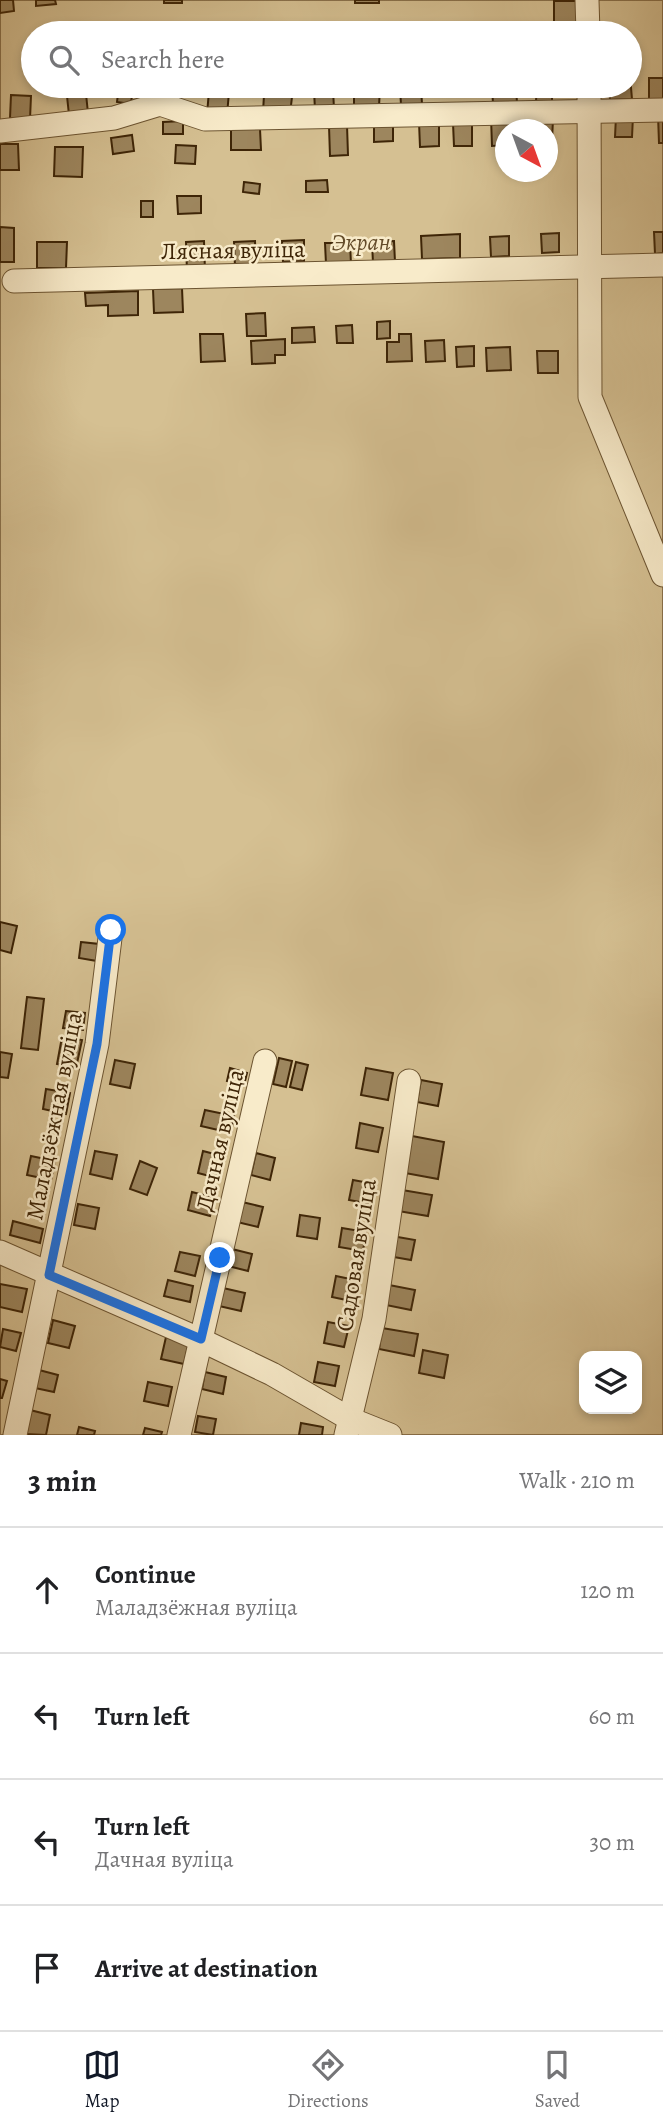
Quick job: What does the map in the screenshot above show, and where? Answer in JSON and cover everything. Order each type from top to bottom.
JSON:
[{"type":"street","points":[[587,0],[588,21]]},
{"type":"street","points":[[589,98],[590,397],[663,575]]},
{"type":"street","points":[[0,131],[114,118],[160,104],[205,119],[663,110]]},
{"type":"street","name":"Лясная вуліца","points":[[14,281],[663,265]]},
{"type":"street","name":"Маладзёжная вуліца","points":[[15,1435],[97,1044],[111,930]]},
{"type":"street","name":"Дачная вуліца","points":[[179,1435],[265,1061]]},
{"type":"street","name":"Садовая вуліца","points":[[348,1427],[374,1319],[409,1081]]},
{"type":"street","points":[[0,1252],[201,1339],[272,1374],[348,1427],[390,1435]]},
{"type":"green space","name":"Экран","points":[[0,0],[663,0],[663,1435],[0,1435]]},
{"type":"building","points":[[0,0],[13,0],[14,11],[0,13]]},
{"type":"building","points":[[36,0],[55,0],[56,4],[36,6]]},
{"type":"building","points":[[164,0],[182,0],[182,3],[164,3]]},
{"type":"building","points":[[355,0],[379,0],[379,3],[355,3]]},
{"type":"building","points":[[554,1],[577,1],[577,21],[554,21]]},
{"type":"building","points":[[649,78],[663,78],[663,99],[649,99]]},
{"type":"building","points":[[11,95],[31,98],[30,119],[10,118]]},
{"type":"building","points":[[67,98],[86,98],[88,113],[69,115]]},
{"type":"building","points":[[118,98],[132,98],[131,104],[117,102]]},
{"type":"building","points":[[208,98],[228,98],[227,115],[207,114]]},
{"type":"building","points":[[264,98],[292,98],[290,114],[263,112]]},
{"type":"building","points":[[314,98],[333,98],[334,109],[315,110]]},
{"type":"building","points":[[354,98],[379,98],[379,107],[354,107]]},
{"type":"building","points":[[401,98],[422,98],[422,104],[401,105]]},
{"type":"building","points":[[493,98],[517,98],[517,103],[493,104]]},
{"type":"building","points":[[536,98],[552,98],[552,102],[536,101]]},
{"type":"building","points":[[610,98],[632,99],[610,100]]},
{"type":"building","points":[[663,114],[663,143],[659,143],[658,115]]},
{"type":"building","points":[[616,116],[633,116],[632,137],[615,137]]},
{"type":"building","points":[[491,117],[513,117],[495,119],[495,146],[492,146]]},
{"type":"building","points":[[183,121],[183,134],[163,134],[163,122]]},
{"type":"building","points":[[419,122],[439,122],[439,146],[420,147]]},
{"type":"building","points":[[393,123],[393,141],[374,142],[374,124]]},
{"type":"building","points":[[453,123],[472,123],[472,146],[454,146]]},
{"type":"building","points":[[347,125],[348,155],[330,156],[329,126]]},
{"type":"building","points":[[231,129],[260,129],[261,150],[231,150]]},
{"type":"building","points":[[132,135],[134,151],[113,154],[111,138]]},
{"type":"building","points":[[0,144],[18,144],[19,170],[0,170]]},
{"type":"building","points":[[176,145],[196,146],[195,164],[175,163]]},
{"type":"building","points":[[55,147],[83,147],[82,177],[54,176]]},
{"type":"building","points":[[327,180],[328,192],[306,192],[306,181]]},
{"type":"building","points":[[244,182],[260,184],[259,194],[243,192]]},
{"type":"building","points":[[177,196],[201,196],[201,213],[178,214]]},
{"type":"building","points":[[141,201],[153,201],[153,217],[141,217]]},
{"type":"building","points":[[0,227],[14,228],[14,262],[0,262]]},
{"type":"building","points":[[654,232],[663,232],[663,253],[655,254]]},
{"type":"building","points":[[559,233],[559,252],[542,253],[541,234]]},
{"type":"building","points":[[460,234],[460,258],[422,259],[421,236]]},
{"type":"building","points":[[509,236],[509,256],[491,257],[490,237]]},
{"type":"building","points":[[304,240],[304,261],[283,262],[282,241]]},
{"type":"building","points":[[204,241],[205,271],[187,272],[186,242]]},
{"type":"building","points":[[255,241],[256,266],[235,267],[234,242]]},
{"type":"building","points":[[394,241],[395,262],[373,263],[372,242]]},
{"type":"building","points":[[37,242],[67,242],[66,268],[37,268]]},
{"type":"building","points":[[325,243],[350,243],[351,264],[326,264]]},
{"type":"building","points":[[182,288],[183,312],[154,313],[153,289]]},
{"type":"building","points":[[138,291],[138,315],[108,316],[108,305],[86,306],[85,293]]},
{"type":"building","points":[[265,313],[266,336],[247,336],[246,314]]},
{"type":"building","points":[[390,321],[390,338],[377,339],[377,322]]},
{"type":"building","points":[[352,325],[353,343],[337,343],[336,326]]},
{"type":"building","points":[[314,327],[315,342],[292,343],[292,328]]},
{"type":"building","points":[[200,334],[223,334],[225,361],[201,362]]},
{"type":"building","points":[[399,334],[411,334],[412,361],[387,362],[387,342],[399,342]]},
{"type":"building","points":[[285,339],[285,355],[275,355],[275,363],[252,364],[251,341]]},
{"type":"building","points":[[444,340],[445,361],[426,362],[425,341]]},
{"type":"building","points":[[474,346],[474,366],[457,367],[456,347]]},
{"type":"building","points":[[510,347],[511,370],[487,371],[486,348]]},
{"type":"building","points":[[537,351],[558,351],[558,373],[538,373]]},
{"type":"building","points":[[0,922],[17,926],[11,953],[0,950]]},
{"type":"building","points":[[81,942],[99,944],[97,961],[79,958]]},
{"type":"building","points":[[27,997],[44,999],[38,1050],[21,1048]]},
{"type":"building","points":[[66,1011],[85,1013],[83,1030],[63,1028]]},
{"type":"building","points":[[62,1037],[82,1040],[76,1068],[57,1064]]},
{"type":"building","points":[[0,1052],[12,1054],[8,1078],[0,1077]]},
{"type":"building","points":[[279,1058],[292,1061],[286,1087],[273,1084]]},
{"type":"building","points":[[115,1060],[135,1064],[130,1088],[110,1084]]},
{"type":"building","points":[[296,1062],[308,1065],[302,1090],[290,1087]]},
{"type":"building","points":[[230,1068],[247,1073],[244,1085],[227,1081]]},
{"type":"building","points":[[366,1068],[393,1073],[388,1100],[361,1095]]},
{"type":"building","points":[[421,1080],[442,1084],[438,1106],[417,1102]]},
{"type":"building","points":[[46,1089],[70,1093],[66,1114],[43,1109]]},
{"type":"building","points":[[205,1110],[234,1116],[231,1133],[201,1126]]},
{"type":"building","points":[[360,1123],[383,1128],[378,1152],[356,1148]]},
{"type":"building","points":[[412,1136],[444,1142],[438,1179],[405,1173]]},
{"type":"building","points":[[95,1151],[117,1155],[112,1179],[90,1174]]},
{"type":"building","points":[[203,1151],[222,1156],[217,1178],[198,1173]]},
{"type":"building","points":[[256,1153],[275,1158],[270,1180],[251,1175]]},
{"type":"building","points":[[31,1156],[55,1161],[51,1180],[27,1175]]},
{"type":"building","points":[[140,1161],[157,1168],[147,1195],[130,1189]]},
{"type":"building","points":[[353,1180],[375,1184],[371,1204],[349,1200]]},
{"type":"building","points":[[402,1190],[432,1195],[428,1216],[398,1211]]},
{"type":"building","points":[[192,1192],[215,1198],[210,1216],[188,1210]]},
{"type":"building","points":[[242,1202],[263,1207],[258,1227],[237,1222]]},
{"type":"building","points":[[78,1204],[99,1208],[95,1229],[74,1225]]},
{"type":"building","points":[[300,1215],[320,1218],[317,1239],[297,1236]]},
{"type":"building","points":[[13,1221],[43,1229],[40,1243],[10,1235]]},
{"type":"building","points":[[342,1228],[366,1232],[363,1251],[339,1247]]},
{"type":"building","points":[[392,1236],[415,1240],[411,1260],[388,1256]]},
{"type":"building","points":[[228,1248],[252,1254],[248,1271],[224,1265]]},
{"type":"building","points":[[180,1252],[200,1256],[195,1276],[175,1271]]},
{"type":"building","points":[[336,1276],[355,1280],[351,1301],[332,1297]]},
{"type":"building","points":[[168,1280],[193,1286],[190,1302],[164,1296]]},
{"type":"building","points":[[0,1284],[27,1289],[22,1312],[0,1307]]},
{"type":"building","points":[[389,1285],[415,1290],[411,1310],[386,1305]]},
{"type":"building","points":[[223,1288],[245,1293],[241,1311],[219,1306]]},
{"type":"building","points":[[53,1320],[75,1326],[69,1348],[48,1343]]},
{"type":"building","points":[[328,1322],[349,1326],[344,1347],[324,1343]]},
{"type":"building","points":[[382,1328],[418,1334],[414,1356],[379,1349]]},
{"type":"building","points":[[3,1329],[21,1333],[16,1351],[0,1347]]},
{"type":"building","points":[[166,1337],[189,1342],[184,1364],[161,1359]]},
{"type":"building","points":[[423,1350],[448,1355],[444,1378],[419,1373]]},
{"type":"building","points":[[318,1362],[339,1366],[335,1386],[314,1382]]},
{"type":"building","points":[[39,1370],[58,1375],[54,1392],[35,1388]]},
{"type":"building","points":[[205,1372],[226,1377],[223,1394],[202,1389]]},
{"type":"building","points":[[0,1379],[7,1381],[2,1398],[0,1398]]},
{"type":"building","points":[[148,1382],[172,1387],[168,1406],[144,1401]]},
{"type":"building","points":[[30,1410],[50,1415],[46,1435],[24,1434]]},
{"type":"building","points":[[198,1416],[216,1419],[213,1435],[195,1432]]},
{"type":"building","points":[[301,1423],[323,1427],[322,1435],[299,1435]]},
{"type":"building","points":[[79,1427],[95,1431],[94,1435],[77,1435]]},
{"type":"building","points":[[145,1428],[162,1432],[161,1435],[143,1435]]},
{"type":"route","points":[[111,930],[97,1044],[49,1275],[201,1339],[220,1258]]}]
